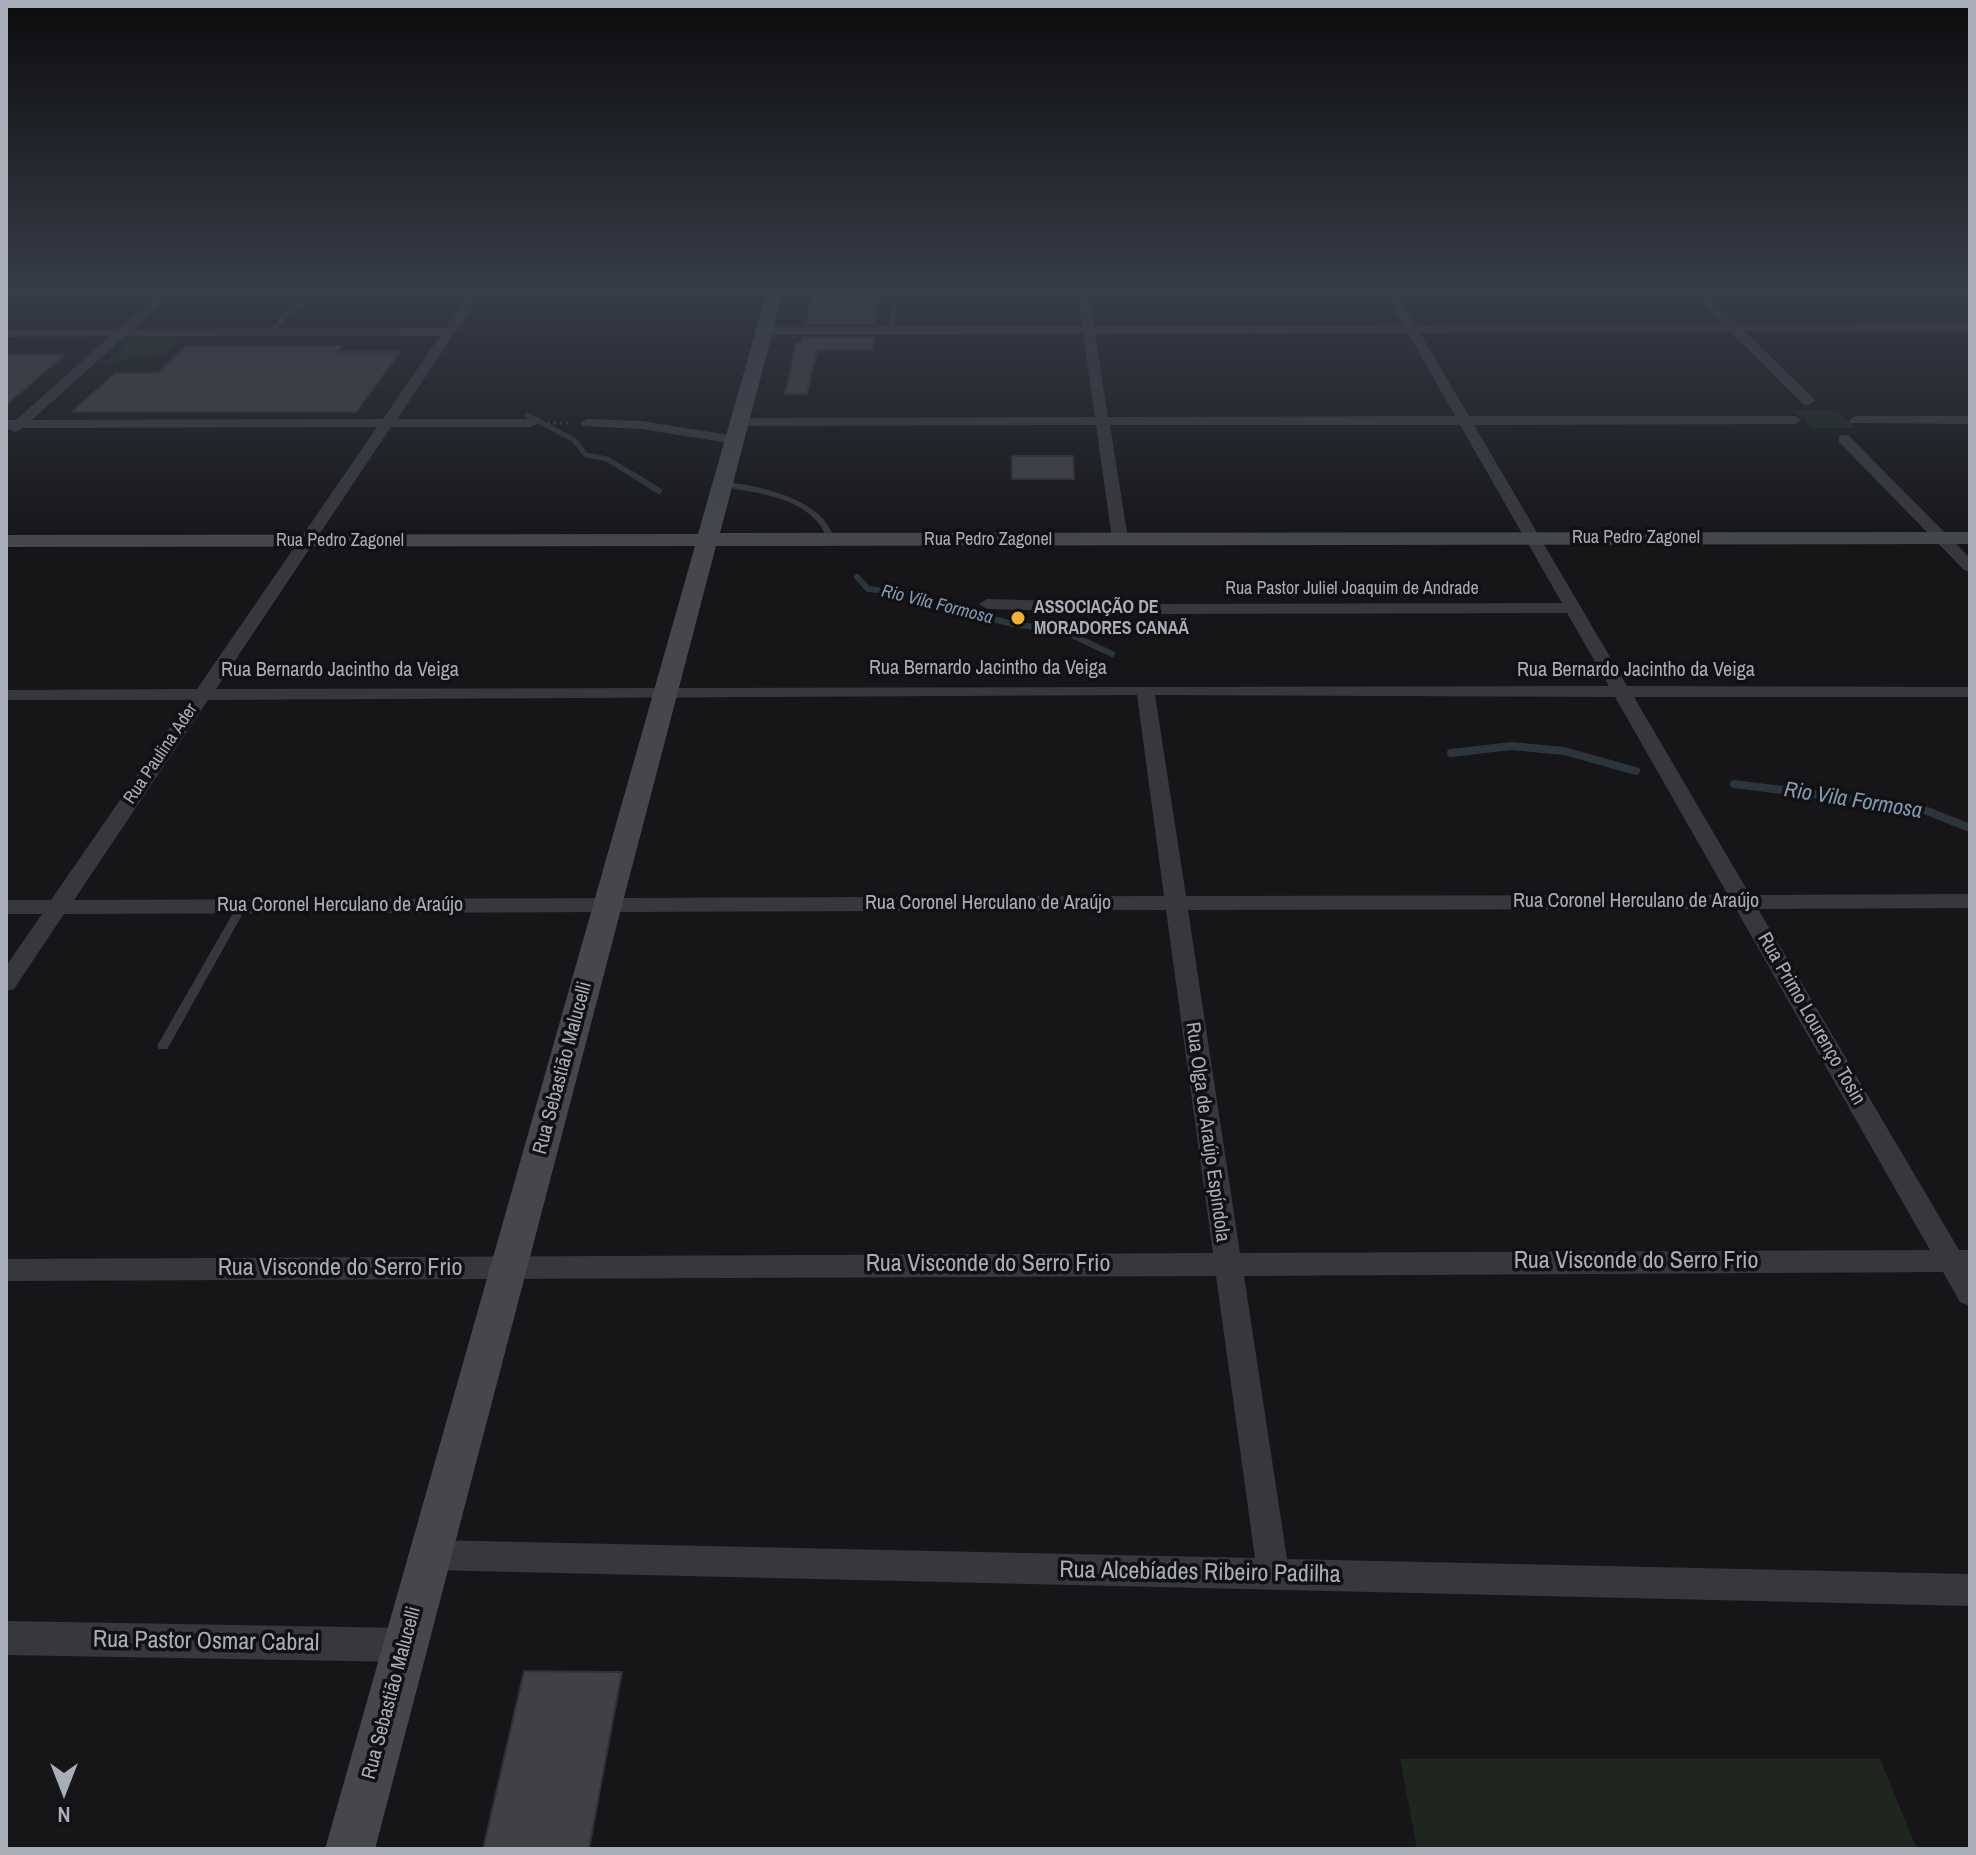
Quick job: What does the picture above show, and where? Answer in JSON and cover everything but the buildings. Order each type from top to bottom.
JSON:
[{"type":"street","points":[[6,436],[13,424],[72,375]]},
{"type":"street","name":"Rua Paulina Ader","points":[[6,983],[420,375]]},
{"type":"street","name":"Rua Sebastião Malucelli","points":[[350,1849],[753,375]]},
{"type":"street","points":[[1095,375],[1120,539]]},
{"type":"street","name":"Rua Primo Lourenço Tosin","points":[[1438,375],[1743,902],[1960,1261],[1970,1294]]},
{"type":"street","points":[[1782,375],[1808,401]]},
{"type":"street","points":[[587,423],[737,431],[1102,421],[1795,420]]},
{"type":"street","points":[[1856,420],[1970,420]]},
{"type":"street","points":[[13,424],[531,423]]},
{"type":"street","points":[[1844,439],[1970,567]]},
{"type":"street","name":"Rua Pedro Zagonel","points":[[6,541],[1970,538]]},
{"type":"street","name":"Rua Pastor Juliel Joaquim de Andrade","points":[[987,604],[1166,609],[1573,608]]},
{"type":"street","name":"Rua Bernardo Jacintho da Veiga","points":[[6,695],[1145,690],[1623,694],[1970,692]]},
{"type":"street","name":"Rua Olga de Araújo Espíndola","points":[[1145,690],[1273,1574]]},
{"type":"street","name":"Rua Coronel Herculano de Araújo","points":[[6,907],[1970,901]]},
{"type":"street","name":"Rua Visconde do Serro Frio","points":[[6,1270],[1960,1261]]},
{"type":"street","name":"Rua Alcebíades Ribeiro Padilha","points":[[430,1555],[1970,1590]]},
{"type":"street","name":"Rua Pastor Osmar Cabral","points":[[6,1638],[405,1645]]},
{"type":"lane","points":[[723,484],[794,501],[818,514],[832,540]]},
{"type":"lane","points":[[163,1046],[242,906]]},
{"type":"shaded area","points":[[1794,411],[1838,411],[1855,428],[1811,428]]},
{"type":"shaded area","points":[[1400,1759],[1880,1759],[1917,1849],[1417,1849]]},
{"type":"waterway","name":"Rio Vila Formosa","points":[[527,415],[574,440],[586,455],[607,459],[635,476]]},
{"type":"waterway","name":"Rio Vila Formosa","points":[[632,474],[659,491]]},
{"type":"waterway","name":"Rio Vila Formosa","points":[[857,577],[868,589],[898,592],[1012,624],[1061,630],[1112,654]]},
{"type":"waterway","name":"Rio Vila Formosa","points":[[1451,753],[1511,746],[1564,751],[1636,771]]},
{"type":"waterway","name":"Rio Vila Formosa","points":[[1734,784],[1917,807],[1970,828]]},
{"type":"place","name":"ASSOCIAÇÃO DE MORADORES CANAÃ","points":[[1018,618]]}]
